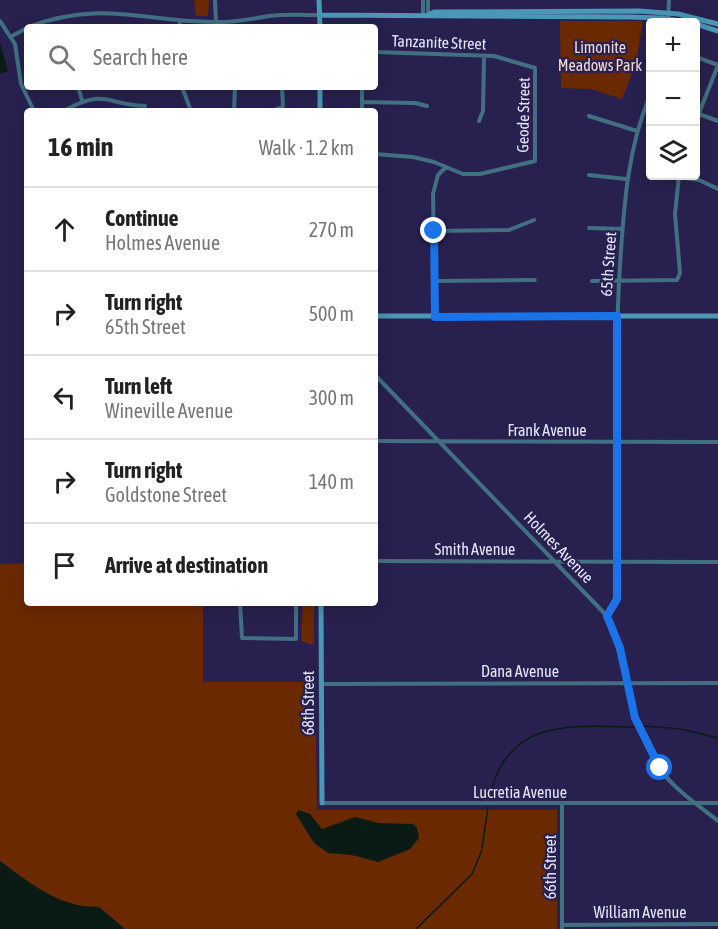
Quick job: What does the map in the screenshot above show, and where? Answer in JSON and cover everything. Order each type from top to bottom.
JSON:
[{"type":"street","points":[[215,0],[216,22]]},
{"type":"street","points":[[320,0],[320,24]]},
{"type":"street","points":[[423,0],[426,15]]},
{"type":"street","points":[[426,15],[428,0]]},
{"type":"street","points":[[35,24],[57,15],[99,8],[180,21],[216,22],[270,16],[426,15],[434,12],[546,10],[669,18],[669,0]]},
{"type":"street","points":[[0,21],[12,36],[18,53],[21,84],[33,108]]},
{"type":"street","points":[[700,22],[718,24]]},
{"type":"street","points":[[700,25],[718,31]]},
{"type":"street","points":[[12,36],[24,29]]},
{"type":"street","name":"Tanzanite Street","points":[[378,52],[484,56],[535,68]]},
{"type":"street","points":[[479,121],[483,111],[484,56]]},
{"type":"street","points":[[700,58],[718,65],[700,111]]},
{"type":"street","name":"Geode Street","points":[[446,167],[463,174],[480,174],[534,161],[535,68]]},
{"type":"street","points":[[79,90],[82,100]]},
{"type":"street","points":[[183,90],[190,108]]},
{"type":"street","points":[[234,108],[235,90]]},
{"type":"street","points":[[280,108],[283,107],[282,90]]},
{"type":"street","points":[[320,90],[320,108]]},
{"type":"street","points":[[362,90],[362,108]]},
{"type":"street","points":[[68,108],[82,100],[104,97],[126,104],[145,106]]},
{"type":"street","points":[[362,102],[416,103],[427,106]]},
{"type":"street","name":"65th Street","points":[[607,616],[617,599],[617,316],[622,229],[626,179],[637,131],[646,108]]},
{"type":"street","points":[[700,114],[718,121]]},
{"type":"street","points":[[589,116],[637,131]]},
{"type":"street","points":[[378,154],[413,157],[446,167],[438,175],[433,194],[435,317]]},
{"type":"street","points":[[589,175],[626,179]]},
{"type":"street","points":[[592,281],[677,280],[680,273],[675,214],[679,180]]},
{"type":"street","points":[[699,180],[718,189]]},
{"type":"street","points":[[434,231],[509,230],[534,220]]},
{"type":"street","points":[[589,228],[622,229]]},
{"type":"street","points":[[435,281],[534,280]]},
{"type":"street","points":[[378,316],[718,316]]},
{"type":"street","name":"Holmes Avenue","points":[[378,378],[557,561],[607,616],[620,648],[640,734],[660,768],[696,804],[718,821]]},
{"type":"street","name":"Frank Avenue","points":[[378,441],[718,442]]},
{"type":"street","name":"Smith Avenue","points":[[378,561],[718,562]]},
{"type":"street","points":[[240,606],[243,638],[296,639],[296,606]]},
{"type":"street","name":"68th Street","points":[[321,606],[322,803]]},
{"type":"street","name":"Dana Avenue","points":[[322,684],[718,683]]},
{"type":"street","name":"Lucretia Avenue","points":[[322,803],[718,803]]},
{"type":"street","name":"66th Street","points":[[562,804],[562,927]]},
{"type":"street","name":"William Avenue","points":[[562,927],[718,924]]},
{"type":"green space","points":[[194,0],[209,0],[208,16],[196,16]]},
{"type":"green space","name":"Limonite Meadows Park","points":[[560,21],[643,21],[636,63],[622,99],[591,89],[561,88]]},
{"type":"green space","points":[[24,563],[24,606],[203,606],[203,682],[315,682],[317,810],[557,810],[557,929],[125,929],[99,907],[84,906],[58,899],[22,878],[0,861],[0,564]]},
{"type":"green space","points":[[303,606],[314,606],[314,645],[301,641]]},
{"type":"shaded area","points":[[0,42],[8,71],[0,74]]},
{"type":"shaded area","points":[[298,810],[310,814],[322,829],[355,817],[378,823],[413,824],[417,828],[419,838],[410,849],[378,862],[352,855],[328,853],[314,843],[296,814]]},
{"type":"shaded area","points":[[0,861],[58,899],[84,906],[99,907],[125,929],[0,929]]},
{"type":"waterway","points":[[644,726],[681,729],[718,738]]},
{"type":"waterway","points":[[490,796],[498,771],[511,752],[526,740],[544,732],[565,728],[634,727]]},
{"type":"waterway","points":[[482,848],[488,807]]},
{"type":"waterway","points":[[416,929],[472,874],[482,850]]},
{"type":"route","points":[[434,231],[435,317],[617,316],[617,599],[607,616],[620,648],[640,734],[660,768]]}]
